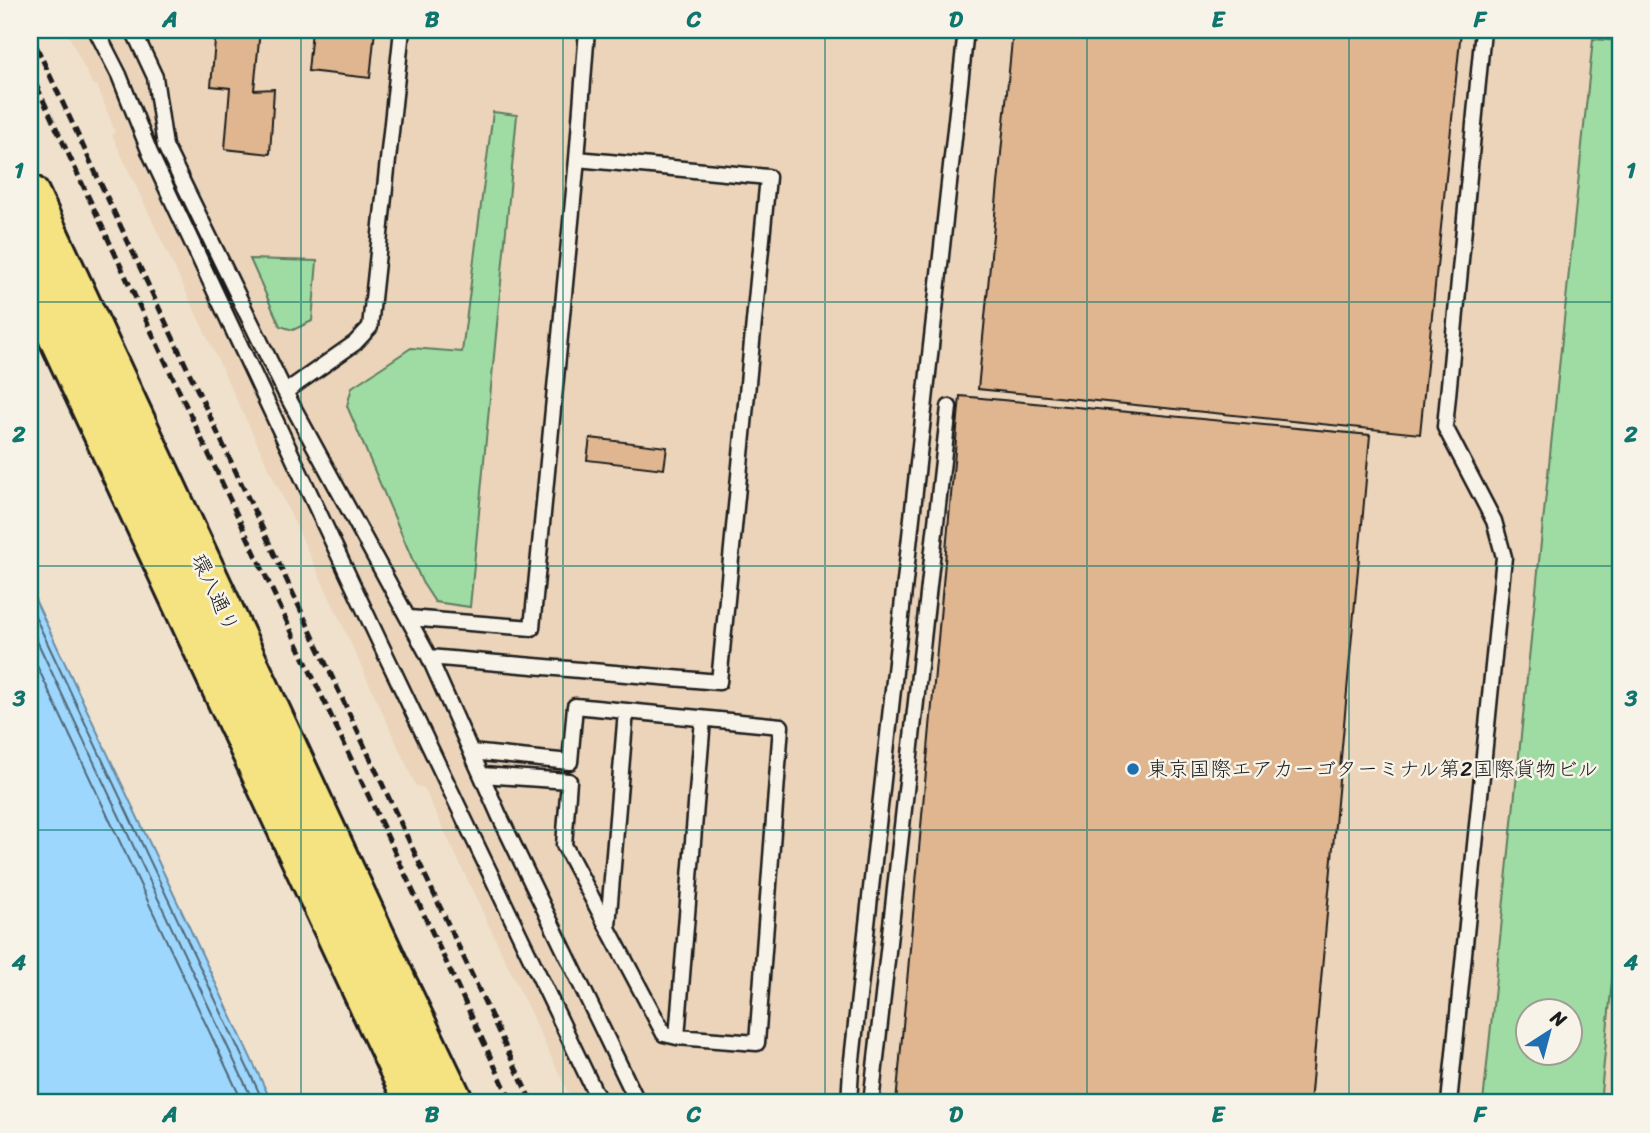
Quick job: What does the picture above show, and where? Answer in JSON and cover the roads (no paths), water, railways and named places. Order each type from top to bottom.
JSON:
[{"type":"main road","name":"環八通り","points":[[30,195],[385,998]]},
{"type":"main road","name":"環八通り","points":[[30,276],[385,998]]},
{"type":"main road","points":[[385,998],[415,1103]]},
{"type":"main road","points":[[385,998],[454,1103]]},
{"type":"lane","points":[[96,30],[119,75],[150,153],[380,643],[600,1103]]},
{"type":"lane","points":[[133,30],[155,77],[165,146],[285,392],[429,657],[471,752],[638,1103]]},
{"type":"lane","points":[[285,392],[355,343],[370,327],[402,30]]},
{"type":"lane","points":[[409,618],[532,628],[587,30]]},
{"type":"lane","points":[[849,1103],[966,30]]},
{"type":"lane","points":[[1449,1103],[1504,557],[1494,521],[1446,427],[1483,30]]},
{"type":"lane","points":[[429,657],[719,682],[768,177],[577,159]]},
{"type":"lane","points":[[871,1103],[949,407]]},
{"type":"lane","points":[[471,752],[570,762],[575,706],[781,726],[757,1043],[664,1034],[564,845],[569,781],[482,775]]},
{"type":"lane","points":[[608,928],[626,711]]},
{"type":"lane","points":[[677,1037],[703,719]]},
{"type":"water","points":[[30,589],[272,1103],[30,1103]]},
{"type":"railway","points":[[30,33],[532,1103]]},
{"type":"railway","points":[[30,72],[512,1103]]},
{"type":"place","name":"東京国際エアカーゴターミナル第2国際貨物ビル","points":[[1133,769]]}]
